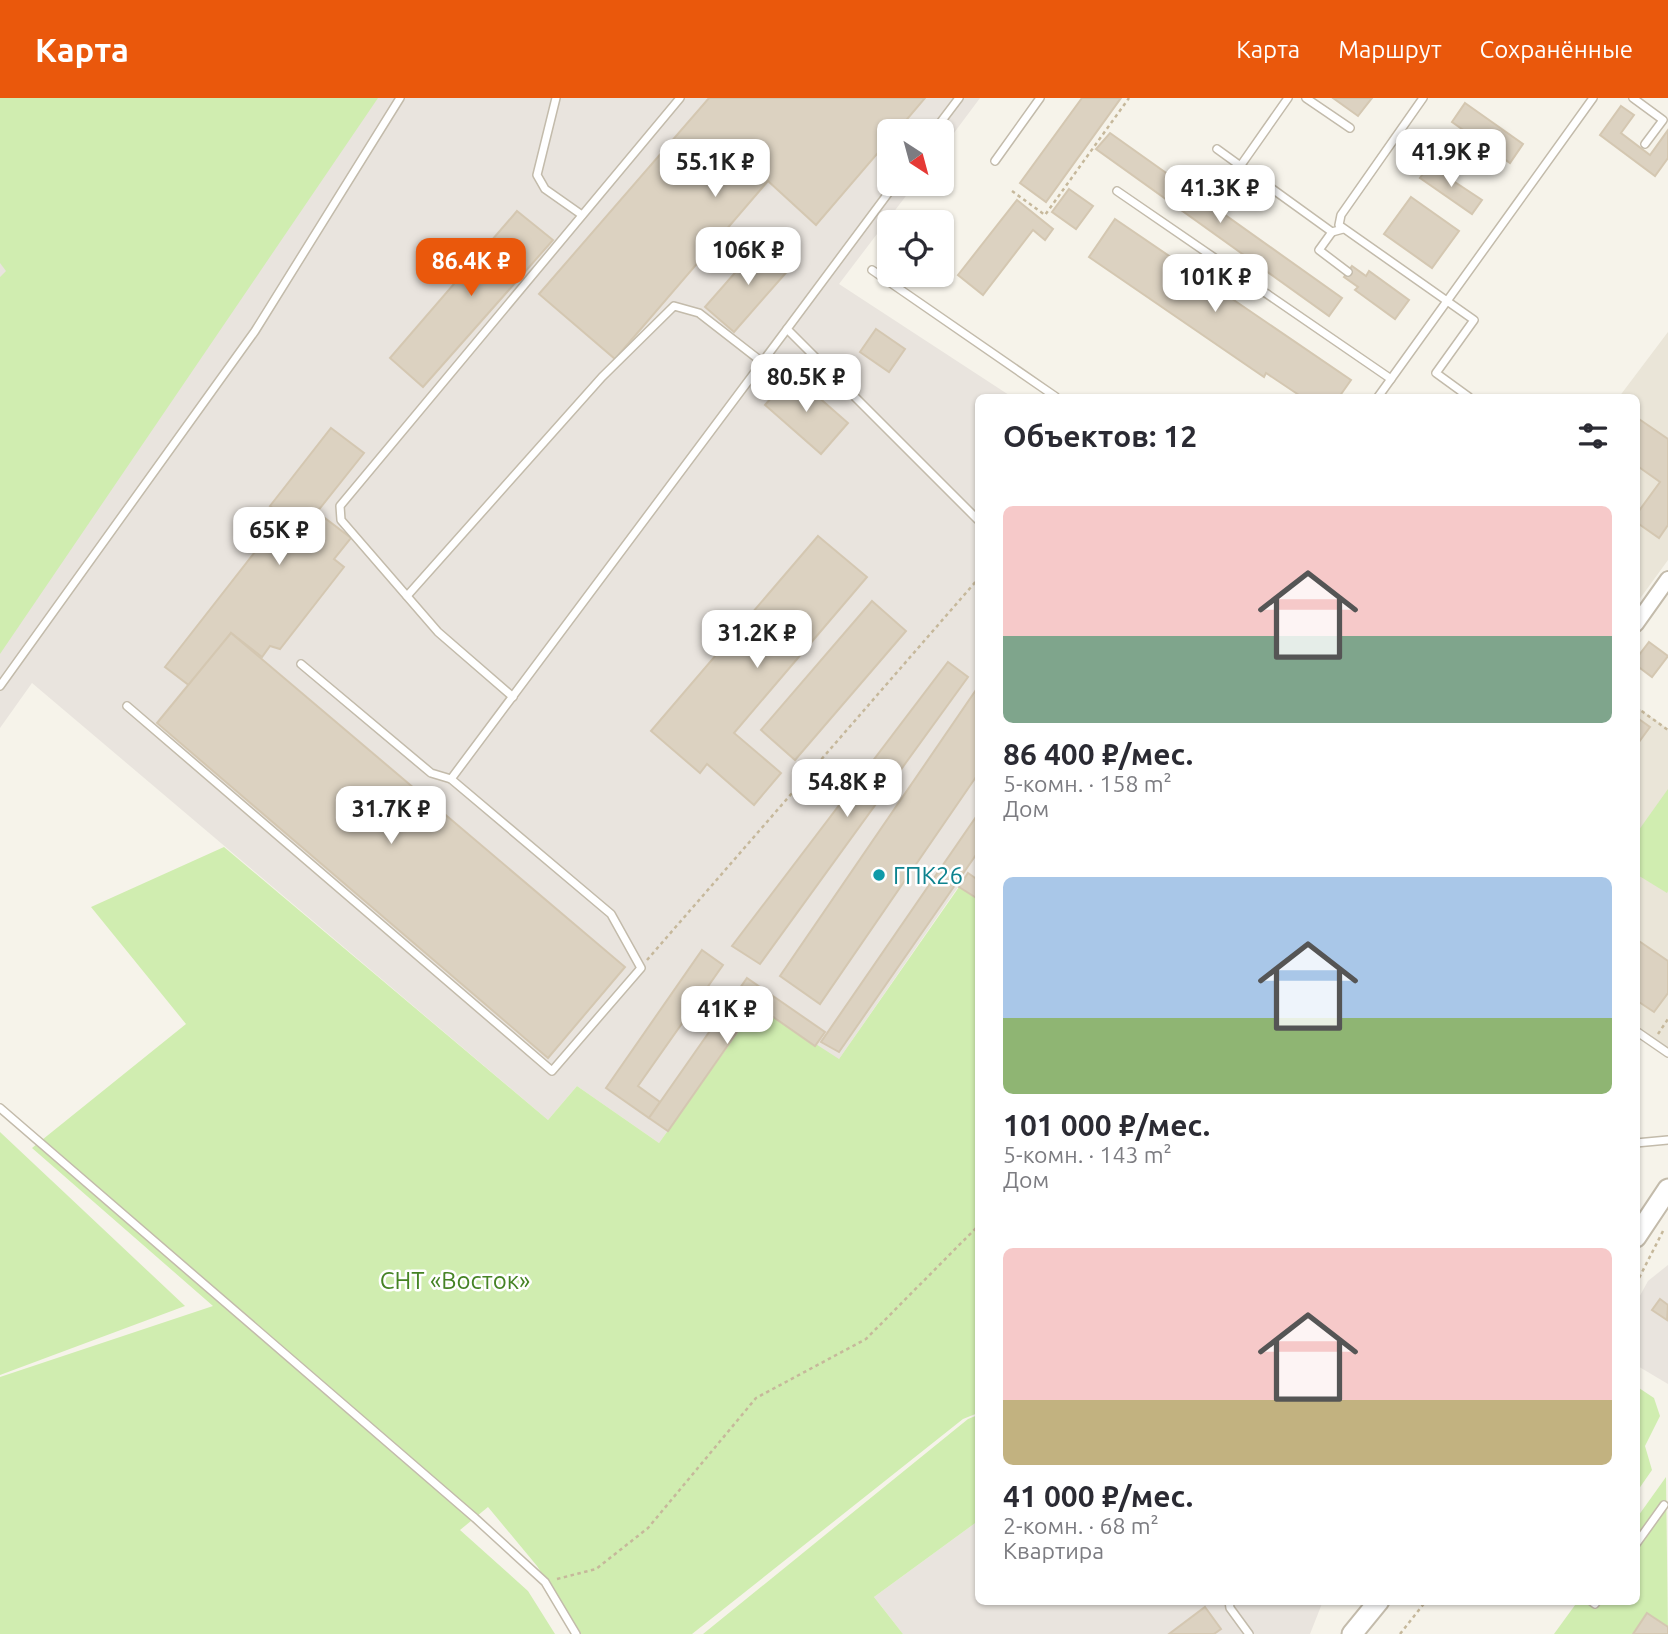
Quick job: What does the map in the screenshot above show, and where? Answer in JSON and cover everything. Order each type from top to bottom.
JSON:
[{"type":"street","points":[[1640,618],[1668,579]]},
{"type":"street","points":[[1640,1231],[1668,1189]]},
{"type":"street","points":[[1352,1634],[1376,1605]]},
{"type":"lane","points":[[0,686],[254,331],[400,98]]},
{"type":"lane","points":[[556,98],[537,175],[545,189],[582,215]]},
{"type":"lane","points":[[513,697],[438,632],[341,520],[340,506],[680,98]]},
{"type":"lane","points":[[943,119],[958,98]]},
{"type":"lane","points":[[995,161],[1040,98]]},
{"type":"lane","points":[[1241,165],[1288,98]]},
{"type":"lane","points":[[1306,98],[1350,128]]},
{"type":"lane","points":[[1423,98],[1341,215],[1339,225],[1474,320],[1436,373],[1465,394]]},
{"type":"lane","points":[[1380,394],[1593,98]]},
{"type":"lane","points":[[1633,98],[1666,116],[1645,144]]},
{"type":"lane","points":[[1217,149],[1332,232]]},
{"type":"lane","points":[[1116,191],[1391,379]]},
{"type":"lane","points":[[451,779],[886,196]]},
{"type":"lane","points":[[1343,229],[1332,232],[1319,250],[1348,272]]},
{"type":"lane","points":[[872,270],[1052,394]]},
{"type":"lane","points":[[407,596],[601,377],[674,306],[698,313],[762,362]]},
{"type":"lane","points":[[787,329],[975,517]]},
{"type":"lane","points":[[127,706],[552,1071],[641,968],[611,914],[451,779],[430,773],[301,663]]},
{"type":"lane","points":[[1640,1034],[1668,1053]]},
{"type":"lane","points":[[0,1108],[475,1518],[544,1582],[576,1634]]},
{"type":"lane","points":[[1640,1143],[1668,1140]]},
{"type":"lane","points":[[1640,1538],[1664,1505]]},
{"type":"lane","points":[[1230,1605],[1250,1634]]},
{"type":"path","points":[[1012,191],[1045,215],[1129,98]]},
{"type":"path","points":[[641,968],[975,582]]},
{"type":"path","points":[[1640,710],[1668,730]]},
{"type":"path","points":[[1652,1042],[1668,1019]]},
{"type":"path","points":[[1640,1276],[1668,1220]]},
{"type":"path","points":[[544,1582],[596,1569],[648,1528],[756,1398],[866,1339],[975,1229]]},
{"type":"path","points":[[1400,1634],[1423,1605]]},
{"type":"shaded area","points":[[0,98],[980,98],[954,133],[954,119],[877,119],[877,196],[906,196],[895,210],[877,210],[877,234],[839,284],[1007,394],[975,394],[975,897],[958,887],[837,1062],[757,1006],[659,1143],[577,1086],[548,1120],[32,683],[0,728]]},
{"type":"shaded area","points":[[1668,332],[1668,560],[1640,598],[1640,394],[1621,394]]},
{"type":"shaded area","points":[[1640,709],[1668,729],[1668,1053],[1640,1034]]},
{"type":"shaded area","points":[[1668,1265],[1668,1384],[1640,1367],[1640,1296],[1648,1281]]},
{"type":"shaded area","points":[[975,1523],[975,1605],[1321,1605],[1310,1634],[903,1634],[874,1597]]},
{"type":"green space","points":[[0,98],[378,98],[0,654],[0,277],[6,271],[0,263]]},
{"type":"green space","points":[[1668,789],[1667,893],[1640,876],[1640,828]]},
{"type":"green space","name":"СНТ «Восток»","points":[[224,847],[548,1120],[577,1086],[659,1143],[757,1006],[839,1059],[959,887],[975,897],[975,1414],[963,1419],[692,1634],[581,1634],[537,1566],[488,1507],[460,1530],[528,1591],[555,1634],[0,1634],[0,1377],[213,1306],[32,1148],[186,1024],[91,907]]},
{"type":"green space","points":[[0,1132],[185,1306],[0,1375]]},
{"type":"green space","points":[[1640,1389],[1654,1398],[1660,1416],[1645,1446],[1652,1470],[1640,1487]]},
{"type":"green space","points":[[975,1416],[975,1523],[874,1597],[903,1634],[703,1634],[968,1419]]},
{"type":"green space","points":[[1666,1477],[1668,1634],[1554,1634],[1575,1605],[1640,1605],[1640,1513]]},
{"type":"building","points":[[709,98],[925,98],[907,119],[877,119],[877,154],[816,225],[768,181],[615,359],[539,294]]},
{"type":"building","points":[[1082,98],[1121,98],[1046,202],[1020,183]]},
{"type":"building","points":[[1333,98],[1372,98],[1358,116]]},
{"type":"building","points":[[1465,103],[1523,144],[1510,163],[1452,122]]},
{"type":"building","points":[[1621,106],[1634,115],[1621,133],[1650,155],[1668,130],[1668,158],[1655,176],[1600,135]]},
{"type":"building","points":[[1110,133],[1342,298],[1329,316],[1096,149]]},
{"type":"building","points":[[1429,165],[1482,200],[1472,214],[1420,178]]},
{"type":"building","points":[[1069,189],[1093,206],[1076,229],[1052,212]]},
{"type":"building","points":[[1411,197],[1459,231],[1432,268],[1384,234]]},
{"type":"building","points":[[1017,200],[1053,229],[1045,240],[1033,230],[983,295],[958,275]]},
{"type":"building","points":[[517,211],[553,240],[423,387],[390,358]]},
{"type":"building","points":[[1115,219],[1351,380],[1341,394],[1298,394],[1266,373],[1264,377],[1089,257]]},
{"type":"building","points":[[762,242],[791,267],[734,332],[705,307]]},
{"type":"building","points":[[1352,266],[1366,276],[1369,271],[1409,300],[1395,319],[1355,290],[1358,287],[1344,277]]},
{"type":"building","points":[[876,329],[905,349],[889,372],[860,352]]},
{"type":"building","points":[[792,374],[848,423],[821,454],[765,405]]},
{"type":"building","points":[[1640,420],[1668,439],[1668,525],[1659,538],[1640,525],[1640,510],[1660,482],[1640,468]]},
{"type":"building","points":[[331,428],[364,453],[317,512],[351,538],[334,559],[344,567],[280,649],[270,646],[262,657],[231,633],[190,686],[165,667],[283,516],[270,506]]},
{"type":"building","points":[[818,536],[867,577],[734,733],[781,773],[754,805],[707,764],[700,773],[651,731]]},
{"type":"building","points":[[872,601],[906,631],[795,760],[761,730]]},
{"type":"building","points":[[231,633],[625,967],[548,1058],[157,723]]},
{"type":"building","points":[[1649,642],[1668,656],[1652,677],[1640,668],[1640,654]]},
{"type":"building","points":[[948,662],[968,677],[760,964],[732,946]]},
{"type":"building","name":"ГПК26","points":[[975,691],[975,778],[820,1004],[780,976]]},
{"type":"building","points":[[1640,720],[1650,727],[1640,741]]},
{"type":"building","points":[[975,818],[975,856],[839,1052],[821,1042]]},
{"type":"building","points":[[968,873],[975,878],[975,897],[959,887]]},
{"type":"building","points":[[1640,942],[1668,961],[1668,993],[1654,1012],[1640,1003]]},
{"type":"building","points":[[702,950],[723,965],[638,1086],[660,1102],[649,1118],[606,1088]]},
{"type":"building","points":[[747,978],[825,1032],[815,1046],[756,1005],[668,1131],[649,1118]]},
{"type":"building","points":[[1660,1299],[1668,1305],[1667,1320],[1652,1310]]},
{"type":"building","points":[[1205,1607],[1221,1629],[1214,1634],[1169,1634]]},
{"type":"building","points":[[1647,1613],[1668,1627],[1668,1634],[1633,1634]]},
{"type":"place","name":"ГПК26","points":[[879,875]]}]
